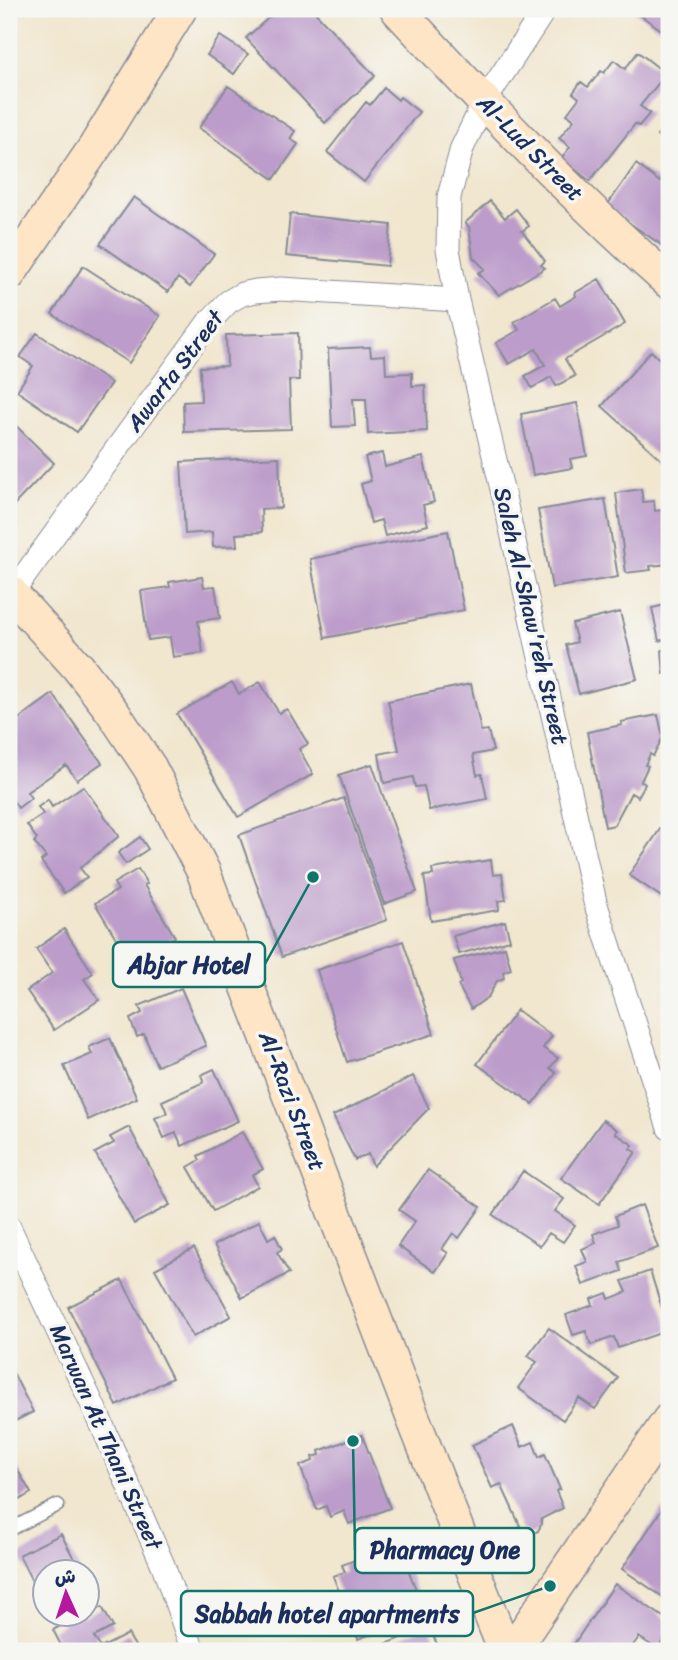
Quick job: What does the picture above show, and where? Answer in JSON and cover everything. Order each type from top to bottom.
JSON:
[{"type":"street","points":[[9,274],[95,147],[180,9]]},
{"type":"street","name":"Al-Lud Street","points":[[397,9],[484,102],[609,227],[669,282]]},
{"type":"street","name":"Saleh Al-Shaw'reh Street","points":[[545,9],[484,102],[462,148],[449,197],[448,249],[457,300],[595,902],[669,1128]]},
{"type":"street","name":"Awarta Street","points":[[10,592],[208,323],[228,302],[249,293],[281,289],[457,300]]},
{"type":"street","name":"Al-Razi Street","points":[[10,592],[78,667],[112,712],[149,768],[203,871],[505,1651]]},
{"type":"street","name":"Marwan At Thani Street","points":[[9,1227],[98,1416],[163,1565],[193,1651]]},
{"type":"street","points":[[512,1651],[669,1420]]},
{"type":"lane","points":[[9,1530],[58,1505]]},
{"type":"building","points":[[278,9],[312,9],[375,76],[325,123],[246,38]]},
{"type":"building","points":[[631,9],[669,9],[669,35]]},
{"type":"building","points":[[220,36],[248,54],[234,74],[207,55]]},
{"type":"building","points":[[638,52],[666,74],[640,106],[650,113],[639,126],[635,124],[590,181],[574,169],[570,174],[557,164],[570,147],[559,138],[574,120],[567,114],[579,98],[573,93],[581,82],[588,87],[614,60],[625,69]]},
{"type":"building","points":[[228,86],[295,131],[290,139],[298,144],[274,179],[199,128]]},
{"type":"building","points":[[384,88],[419,112],[364,182],[327,152],[366,102],[370,105]]},
{"type":"building","points":[[669,118],[669,145],[657,136]]},
{"type":"building","points":[[636,164],[660,182],[663,177],[669,181],[669,250],[606,207]]},
{"type":"building","points":[[134,197],[214,254],[190,287],[178,278],[168,292],[100,244]]},
{"type":"building","points":[[490,201],[505,218],[516,209],[529,226],[522,231],[545,261],[541,265],[545,268],[499,295],[478,273],[485,269],[473,257],[469,227],[465,223]]},
{"type":"building","points":[[290,214],[391,225],[387,266],[286,256]]},
{"type":"building","points":[[83,266],[160,316],[129,363],[52,314]]},
{"type":"building","points":[[599,279],[625,324],[565,359],[575,376],[556,386],[551,377],[532,388],[525,376],[545,365],[536,349],[509,364],[496,343],[519,330],[514,322],[555,298],[560,306],[576,296],[575,293]]},
{"type":"building","points":[[37,333],[111,383],[77,432],[17,391],[33,366],[20,357]]},
{"type":"building","points":[[298,333],[299,380],[289,380],[291,429],[184,432],[183,402],[201,401],[200,367],[227,366],[226,335]]},
{"type":"building","points":[[370,347],[371,356],[385,355],[386,374],[412,373],[412,386],[425,385],[427,431],[368,434],[366,399],[353,399],[355,426],[332,427],[328,349]]},
{"type":"building","points":[[651,351],[669,368],[669,458],[665,463],[602,406]]},
{"type":"building","points":[[577,403],[587,456],[570,459],[572,468],[533,475],[521,414]]},
{"type":"building","points":[[9,419],[54,463],[9,510]]},
{"type":"building","points":[[382,453],[385,467],[423,457],[434,502],[423,505],[428,525],[385,536],[381,520],[371,523],[361,484],[371,481],[365,457]]},
{"type":"building","points":[[279,457],[281,508],[261,509],[262,532],[236,534],[237,546],[213,547],[212,532],[185,534],[181,462]]},
{"type":"building","points":[[641,489],[643,502],[654,501],[655,511],[663,510],[665,527],[669,526],[669,564],[650,566],[651,570],[626,573],[616,493]]},
{"type":"building","points":[[605,499],[618,577],[552,588],[538,510]]},
{"type":"building","points":[[448,531],[464,610],[325,638],[310,559]]},
{"type":"building","points":[[202,577],[204,587],[215,586],[220,618],[198,621],[203,653],[173,657],[170,637],[148,640],[141,591],[170,587],[169,582]]},
{"type":"building","points":[[669,604],[669,638],[659,641],[652,608]]},
{"type":"building","points":[[620,612],[637,679],[579,694],[566,645],[577,642],[572,624]]},
{"type":"building","points":[[669,649],[669,674],[664,674],[662,650]]},
{"type":"building","points":[[232,682],[239,694],[260,682],[279,713],[287,709],[308,744],[299,749],[313,774],[238,817],[177,714]]},
{"type":"building","points":[[471,684],[481,731],[488,730],[493,751],[473,755],[477,775],[482,774],[487,799],[429,810],[424,786],[415,787],[413,777],[384,783],[379,754],[399,750],[388,701]]},
{"type":"building","points":[[53,694],[102,763],[77,780],[66,765],[27,792],[31,798],[18,808],[14,802],[9,806],[9,726]]},
{"type":"building","points":[[658,715],[663,737],[645,765],[648,766],[641,781],[645,784],[638,797],[631,793],[614,825],[605,827],[587,732]]},
{"type":"building","points":[[372,764],[417,892],[384,904],[339,775]]},
{"type":"building","points":[[83,786],[119,836],[80,868],[87,877],[64,893],[41,861],[46,857],[34,842],[37,839],[27,825],[43,814],[38,807],[48,800],[52,807]]},
{"type":"building","points":[[344,798],[387,920],[282,957],[239,835]]},
{"type":"building","points":[[669,816],[669,902],[629,875]]},
{"type":"building","points":[[140,837],[148,849],[126,864],[118,853]]},
{"type":"building","points":[[491,860],[493,875],[502,874],[506,900],[498,901],[499,910],[431,921],[424,876],[433,875],[432,869]]},
{"type":"building","points":[[138,869],[147,884],[144,885],[175,937],[131,963],[95,903],[118,890],[114,883]]},
{"type":"building","points":[[505,921],[510,940],[459,954],[453,936]]},
{"type":"building","points":[[64,929],[93,973],[84,979],[99,1000],[54,1030],[27,991],[52,973],[36,949]]},
{"type":"building","points":[[403,941],[434,1034],[347,1062],[317,970]]},
{"type":"building","points":[[505,947],[511,969],[503,972],[504,978],[497,981],[488,997],[471,1009],[458,985],[461,983],[454,960]]},
{"type":"building","points":[[181,988],[206,1046],[157,1066],[144,1034],[137,1037],[130,1019],[142,1013],[139,1006]]},
{"type":"building","points":[[517,1010],[552,1036],[543,1048],[558,1058],[550,1068],[556,1073],[533,1104],[477,1064]]},
{"type":"building","points":[[110,1038],[137,1098],[88,1120],[64,1066],[92,1054],[89,1047]]},
{"type":"building","points":[[214,1069],[238,1121],[182,1146],[176,1133],[164,1138],[155,1118],[167,1113],[162,1101],[204,1082],[201,1075]]},
{"type":"building","points":[[413,1076],[429,1108],[373,1166],[368,1154],[355,1160],[333,1116]]},
{"type":"building","points":[[603,1120],[617,1130],[615,1133],[633,1145],[630,1149],[636,1152],[599,1204],[561,1178]]},
{"type":"building","points":[[129,1127],[170,1205],[134,1224],[95,1153],[114,1143],[110,1137]]},
{"type":"building","points":[[242,1132],[263,1169],[252,1175],[258,1186],[213,1211],[188,1167],[200,1160],[198,1156]]},
{"type":"building","points":[[428,1170],[481,1207],[459,1238],[453,1233],[442,1249],[448,1253],[435,1272],[398,1246],[415,1221],[399,1210]]},
{"type":"building","points":[[523,1171],[564,1199],[555,1211],[575,1225],[563,1242],[549,1233],[540,1246],[493,1215]]},
{"type":"building","points":[[642,1205],[658,1248],[619,1262],[622,1271],[583,1285],[576,1266],[587,1262],[582,1249],[596,1243],[593,1234],[618,1225],[615,1216]]},
{"type":"building","points":[[259,1221],[268,1239],[275,1235],[282,1249],[277,1252],[289,1273],[242,1298],[214,1245]]},
{"type":"building","points":[[194,1248],[231,1316],[193,1337],[155,1269]]},
{"type":"building","points":[[650,1271],[669,1330],[618,1348],[614,1337],[591,1345],[586,1331],[573,1335],[566,1315],[593,1305],[591,1299],[607,1293],[609,1299],[627,1292],[622,1281]]},
{"type":"building","points":[[122,1280],[172,1378],[117,1406],[68,1307]]},
{"type":"building","points":[[549,1328],[618,1378],[595,1409],[579,1398],[563,1420],[518,1388],[537,1362],[528,1356]]},
{"type":"building","points":[[9,1365],[33,1412],[9,1424]]},
{"type":"building","points":[[513,1426],[522,1447],[533,1442],[539,1457],[545,1454],[560,1489],[556,1491],[563,1508],[541,1519],[538,1531],[532,1534],[521,1528],[501,1484],[492,1488],[472,1445]]},
{"type":"building","points":[[362,1435],[390,1508],[349,1524],[344,1511],[330,1517],[326,1506],[317,1510],[300,1466],[313,1461],[312,1457],[320,1455],[319,1451]]},
{"type":"building","points":[[9,1455],[31,1493],[9,1506]]},
{"type":"building","points":[[662,1509],[669,1514],[669,1601],[622,1569]]},
{"type":"building","points":[[61,1534],[74,1558],[32,1558],[32,1581],[19,1555]]},
{"type":"building","points":[[401,1551],[425,1613],[358,1639],[333,1576],[345,1572],[342,1565],[370,1554],[373,1562]]},
{"type":"building","points":[[615,1584],[669,1621],[669,1632],[657,1649],[639,1637],[629,1651],[569,1651]]},
{"type":"building","points":[[102,1607],[113,1627],[94,1637],[101,1648],[128,1634],[138,1651],[64,1651],[53,1630],[102,1628]]},
{"type":"building","points":[[429,1626],[440,1651],[369,1651]]},
{"type":"place","name":"Abjar Hotel","points":[[313,877]]},
{"type":"place","name":"Pharmacy One","points":[[353,1441]]},
{"type":"place","name":"Sabbah hotel apartments","points":[[550,1586]]}]
